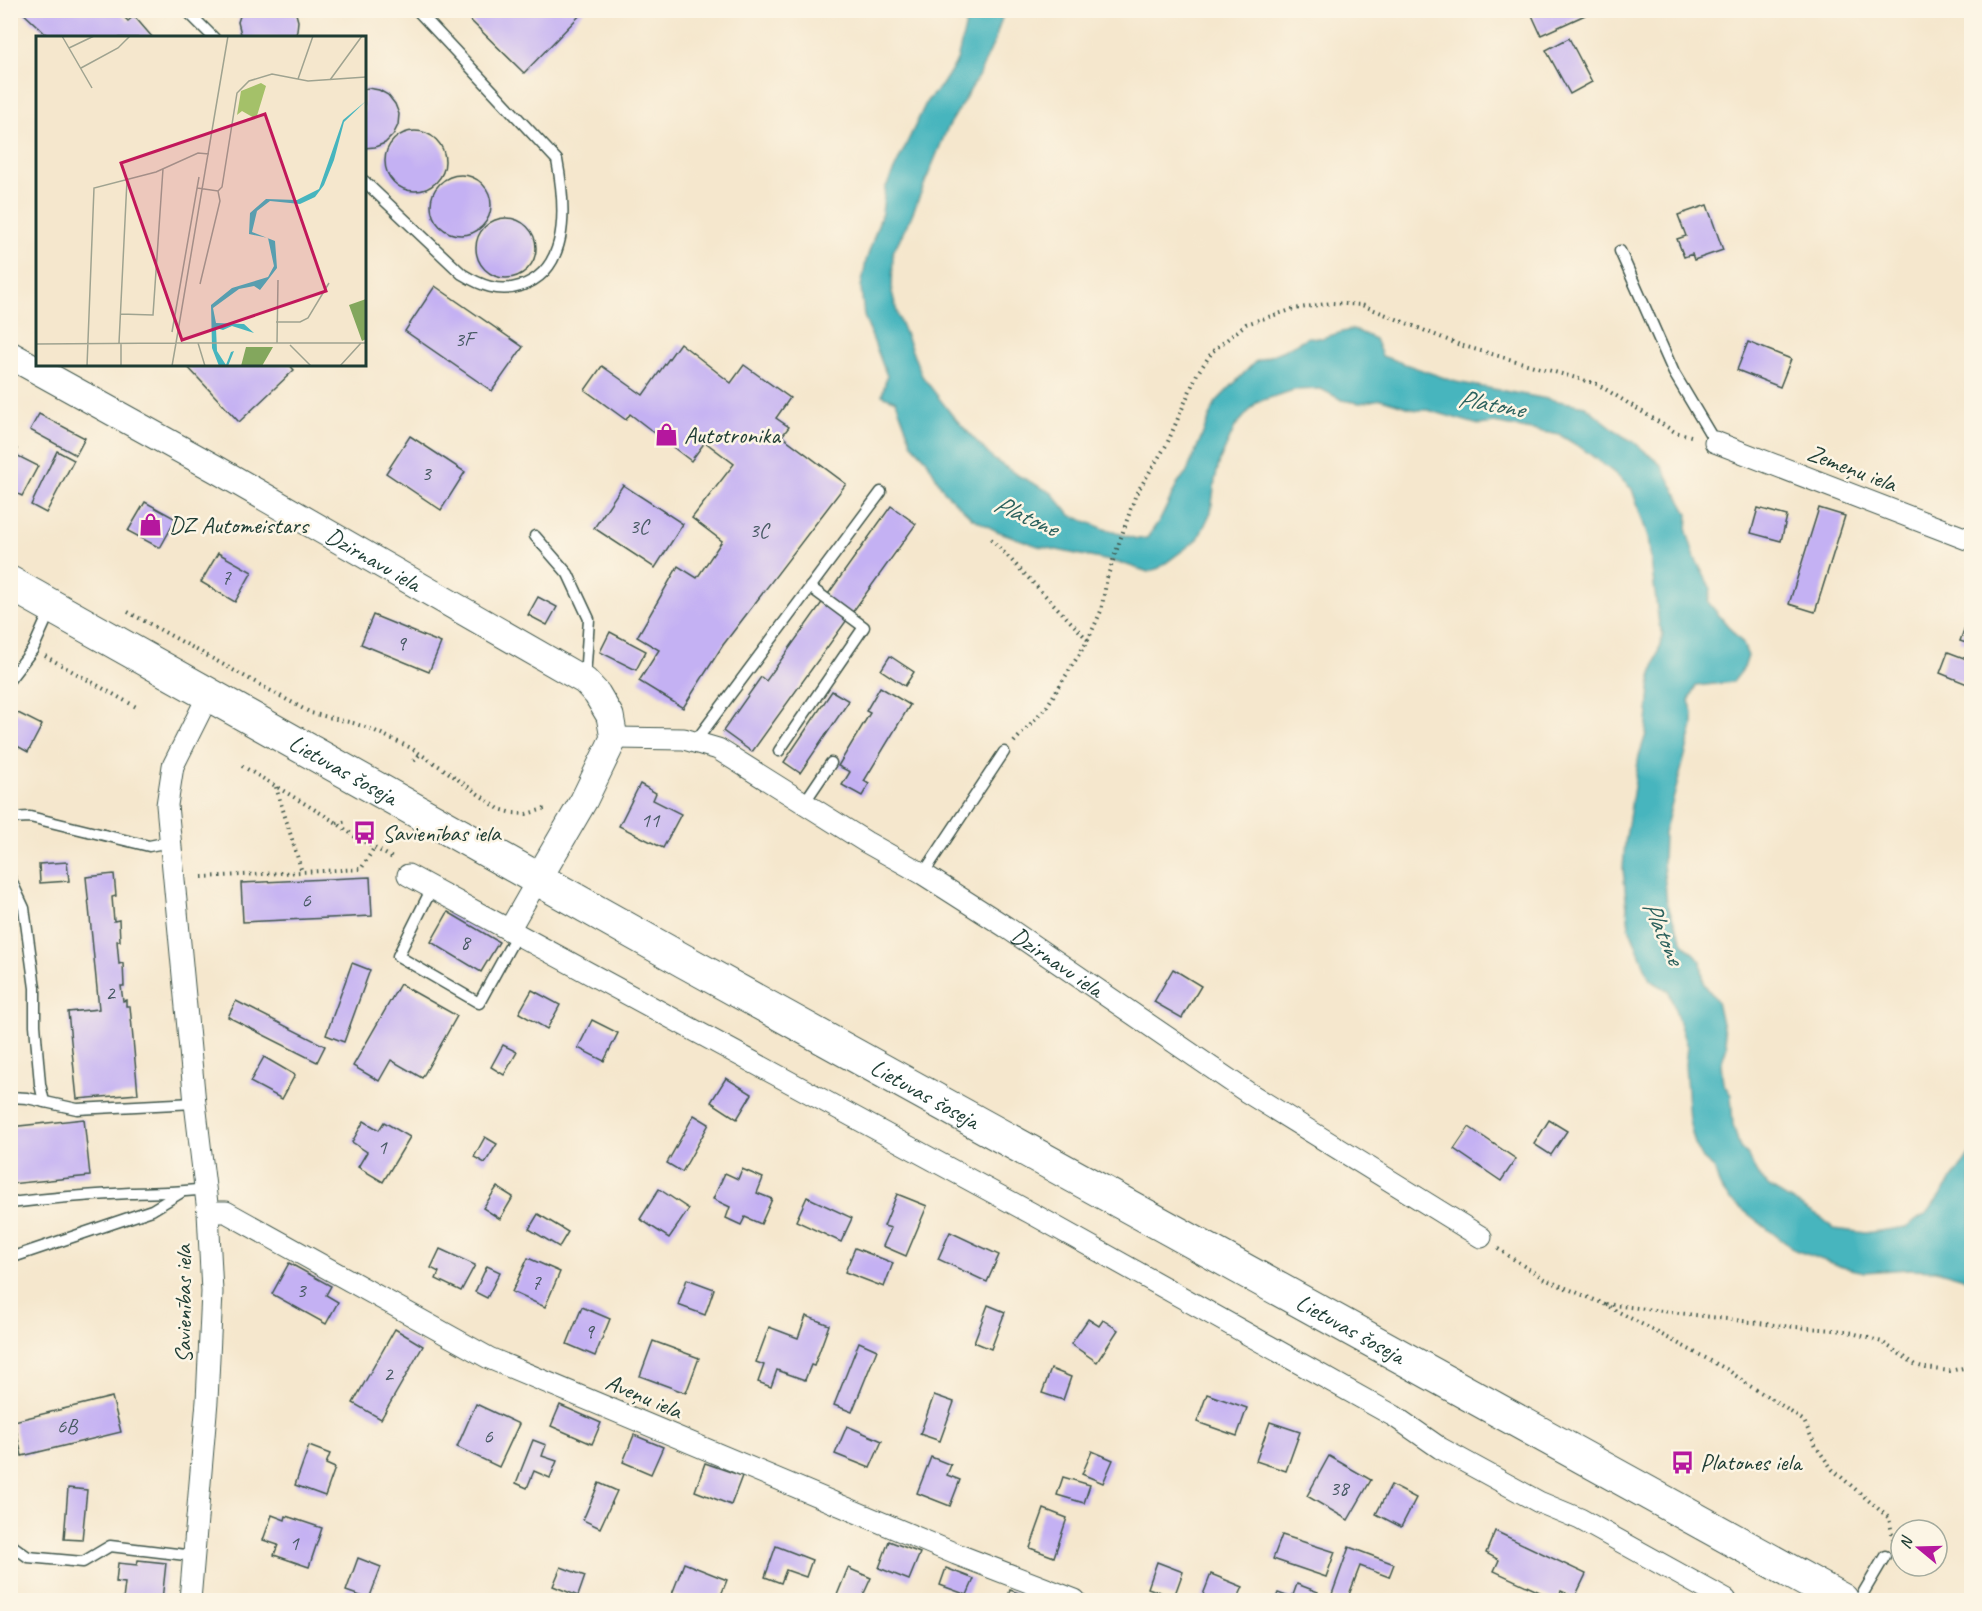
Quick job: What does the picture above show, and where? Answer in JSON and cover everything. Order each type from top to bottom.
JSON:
[{"type":"main road","name":"Lietuvas šoseja","points":[[10,583],[538,879],[1842,1600]]},
{"type":"street","name":"Dzirnavu iela","points":[[10,356],[226,475],[585,681],[597,694],[610,716],[614,738],[684,739],[718,749],[1006,927],[1247,1092],[1481,1238]]},
{"type":"street","name":"Zemeņu iela","points":[[1715,442],[1971,541]]},
{"type":"street","name":"Savienības iela","points":[[190,1600],[211,1347],[212,1292],[208,1212],[166,805],[173,766],[209,694]]},
{"type":"street","points":[[513,932],[538,879],[584,800],[614,738]]},
{"type":"street","points":[[408,875],[1031,1213],[1394,1416],[1440,1448],[1539,1502],[1580,1519],[1726,1600]]},
{"type":"street","name":"Aveņu iela","points":[[208,1212],[226,1212],[489,1358],[946,1550],[1075,1600]]},
{"type":"lane","points":[[186,10],[212,36]]},
{"type":"lane","points":[[366,183],[462,274],[477,283],[497,289],[514,288],[531,283],[554,260],[562,220],[562,187],[557,160],[417,10]]},
{"type":"lane","points":[[1620,251],[1674,373],[1715,442]]},
{"type":"lane","points":[[695,742],[881,492]]},
{"type":"lane","points":[[535,536],[568,574],[589,619],[585,681]]},
{"type":"lane","points":[[779,751],[864,627],[810,587]]},
{"type":"lane","points":[[10,679],[33,649],[52,606]]},
{"type":"lane","points":[[923,874],[1004,752]]},
{"type":"lane","points":[[804,803],[831,763]]},
{"type":"lane","points":[[10,818],[30,817],[149,846],[169,842]]},
{"type":"lane","points":[[10,878],[24,908],[35,988],[40,1084],[45,1102]]},
{"type":"lane","points":[[432,888],[398,956],[479,1003],[513,932]]},
{"type":"lane","points":[[10,1097],[27,1098],[77,1109],[195,1103]]},
{"type":"lane","points":[[10,1203],[68,1196],[180,1193],[204,1189]]},
{"type":"lane","points":[[10,1258],[152,1209],[180,1193]]},
{"type":"lane","points":[[10,1544],[28,1557],[83,1562],[111,1546],[194,1556]]},
{"type":"lane","points":[[1859,1600],[1885,1556]]},
{"type":"path","points":[[1004,752],[1047,706],[1088,640],[1101,611],[1107,578],[1136,494],[1167,444],[1197,374],[1214,351],[1246,324],[1294,309],[1331,303],[1362,306],[1460,345],[1598,384],[1675,432],[1715,442]]},
{"type":"path","points":[[991,539],[1088,640]]},
{"type":"path","points":[[128,612],[311,713],[371,729],[420,754],[499,809],[526,814],[548,808]]},
{"type":"path","points":[[10,637],[138,708]]},
{"type":"path","points":[[414,761],[420,754]]},
{"type":"path","points":[[242,766],[403,864],[408,875]]},
{"type":"path","points":[[276,786],[302,872]]},
{"type":"path","points":[[337,823],[348,821]]},
{"type":"path","points":[[202,878],[361,869],[374,848]]},
{"type":"path","points":[[1481,1238],[1544,1279],[1602,1303],[1728,1370],[1804,1420],[1816,1447],[1833,1470],[1889,1518],[1893,1539],[1885,1556]]},
{"type":"path","points":[[1602,1303],[1784,1326],[1846,1331],[1881,1342],[1916,1365],[1926,1368],[1950,1371],[1971,1366]]},
{"type":"water","name":"Platone","points":[[969,11],[1004,11],[995,40],[978,77],[947,129],[911,217],[893,252],[892,292],[898,316],[922,376],[952,415],[993,459],[1052,493],[1070,515],[1137,539],[1147,538],[1161,518],[1179,481],[1186,474],[1216,402],[1255,362],[1308,337],[1322,338],[1353,329],[1375,339],[1382,356],[1456,382],[1585,406],[1634,442],[1661,465],[1688,514],[1687,532],[1695,558],[1711,589],[1708,602],[1743,644],[1748,656],[1744,668],[1733,682],[1696,686],[1689,701],[1693,712],[1693,726],[1664,833],[1663,863],[1667,904],[1683,943],[1701,961],[1704,984],[1717,1001],[1727,1046],[1721,1064],[1723,1083],[1731,1095],[1733,1125],[1740,1148],[1749,1157],[1756,1172],[1769,1187],[1823,1219],[1834,1229],[1866,1233],[1907,1227],[1928,1212],[1971,1153],[1971,1280],[1936,1270],[1865,1272],[1842,1267],[1795,1250],[1730,1200],[1720,1187],[1714,1168],[1703,1159],[1695,1144],[1689,1121],[1685,1064],[1687,1047],[1669,991],[1650,980],[1629,927],[1623,869],[1625,843],[1639,756],[1646,734],[1651,678],[1663,634],[1659,624],[1648,537],[1632,489],[1613,472],[1560,435],[1494,423],[1479,425],[1381,399],[1360,403],[1342,400],[1321,389],[1294,390],[1257,402],[1235,427],[1220,460],[1211,512],[1198,539],[1159,568],[1148,572],[1124,564],[1038,546],[997,531],[972,518],[944,491],[926,459],[912,444],[896,401],[882,395],[887,376],[864,316],[861,287],[866,261],[882,213],[885,189],[927,101],[942,85],[957,61]]},
{"type":"building","points":[[20,10],[117,10],[128,21],[134,16],[151,36],[48,36]]},
{"type":"building","points":[[242,10],[295,10],[298,21],[296,36],[242,36],[238,22]]},
{"type":"building","points":[[460,10],[585,10],[524,73]]},
{"type":"building","points":[[1538,10],[1583,10],[1585,15],[1541,35],[1531,13]]},
{"type":"building","points":[[1569,38],[1592,82],[1570,94],[1546,50]]},
{"type":"building","points":[[366,88],[379,90],[388,95],[399,114],[398,125],[393,135],[385,143],[366,148]]},
{"type":"building","points":[[415,131],[436,140],[445,161],[436,182],[415,191],[394,182],[385,161],[394,140]]},
{"type":"building","points":[[461,175],[482,184],[491,205],[482,226],[461,235],[440,226],[431,205],[440,184]]},
{"type":"building","points":[[1707,205],[1723,250],[1694,260],[1692,254],[1684,257],[1677,239],[1686,236],[1678,215]]},
{"type":"building","points":[[506,218],[527,227],[536,248],[527,269],[506,278],[485,269],[476,248],[485,227]]},
{"type":"building","points":[[435,286],[523,347],[492,391],[405,331]]},
{"type":"building","points":[[1748,342],[1791,359],[1780,387],[1737,370]]},
{"type":"building","points":[[680,343],[731,383],[744,365],[790,398],[776,418],[789,427],[782,436],[846,484],[723,645],[683,708],[639,681],[659,650],[637,637],[678,566],[697,578],[722,541],[692,518],[734,464],[705,442],[691,461],[630,414],[626,420],[585,390],[602,366],[643,395]]},
{"type":"building","points":[[187,366],[291,366],[294,370],[239,422]]},
{"type":"building","points":[[39,414],[85,438],[76,455],[30,430]]},
{"type":"building","points":[[410,436],[465,472],[441,510],[386,473]]},
{"type":"building","points":[[10,446],[17,449],[14,454],[38,466],[22,496],[10,490]]},
{"type":"building","points":[[57,451],[74,460],[46,513],[31,505]]},
{"type":"building","points":[[623,485],[683,524],[655,568],[594,528]]},
{"type":"building","points":[[145,502],[176,519],[160,548],[128,531]]},
{"type":"building","points":[[891,506],[916,524],[752,752],[723,731],[761,677],[766,681]]},
{"type":"building","points":[[1758,508],[1787,516],[1781,541],[1751,533]]},
{"type":"building","points":[[1819,508],[1845,516],[1815,612],[1789,604]]},
{"type":"building","points":[[218,553],[252,572],[235,602],[201,582]]},
{"type":"building","points":[[538,597],[557,607],[547,625],[528,615]]},
{"type":"building","points":[[1972,610],[1972,645],[1960,641]]},
{"type":"building","points":[[373,615],[441,643],[429,672],[361,644]]},
{"type":"building","points":[[610,632],[646,651],[636,670],[600,652]]},
{"type":"building","points":[[1948,652],[1972,661],[1972,686],[1940,673]]},
{"type":"building","points":[[890,656],[914,672],[905,686],[881,670]]},
{"type":"building","points":[[880,687],[910,705],[864,781],[869,784],[862,796],[842,785],[850,772],[838,766],[870,713],[866,711]]},
{"type":"building","points":[[832,691],[849,701],[800,773],[784,762]]},
{"type":"building","points":[[10,709],[42,725],[28,752],[10,742]]},
{"type":"building","points":[[640,784],[656,793],[653,800],[681,814],[663,848],[619,826]]},
{"type":"building","points":[[67,862],[69,881],[40,883],[39,864]]},
{"type":"building","points":[[114,874],[116,896],[112,897],[114,921],[119,920],[120,941],[117,941],[119,964],[123,963],[124,986],[121,986],[123,1001],[126,1000],[126,1006],[130,1006],[138,1094],[77,1099],[68,1012],[99,1009],[86,877]]},
{"type":"building","points":[[370,877],[372,916],[243,922],[241,883]]},
{"type":"building","points":[[448,912],[499,942],[481,972],[431,942]]},
{"type":"building","points":[[352,963],[370,970],[344,1042],[326,1035]]},
{"type":"building","points":[[1173,969],[1201,986],[1182,1018],[1154,1002]]},
{"type":"building","points":[[400,984],[457,1016],[422,1078],[391,1060],[379,1081],[353,1066]]},
{"type":"building","points":[[532,990],[560,1005],[547,1029],[519,1013]]},
{"type":"building","points":[[236,1001],[325,1046],[317,1062],[228,1017]]},
{"type":"building","points":[[592,1020],[618,1033],[604,1061],[578,1048]]},
{"type":"building","points":[[503,1045],[517,1052],[504,1075],[491,1067]]},
{"type":"building","points":[[264,1057],[295,1075],[282,1099],[250,1082]]},
{"type":"building","points":[[726,1078],[752,1094],[737,1119],[711,1102]]},
{"type":"building","points":[[694,1115],[709,1124],[682,1172],[667,1163]]},
{"type":"building","points":[[84,1119],[90,1176],[10,1184],[10,1127]]},
{"type":"building","points":[[1549,1120],[1567,1131],[1551,1155],[1534,1144]]},
{"type":"building","points":[[364,1121],[379,1130],[384,1122],[410,1137],[383,1182],[358,1167],[367,1152],[352,1142]]},
{"type":"building","points":[[1469,1127],[1516,1159],[1501,1181],[1454,1149]]},
{"type":"building","points":[[485,1137],[497,1144],[485,1163],[474,1157]]},
{"type":"building","points":[[742,1169],[763,1178],[757,1193],[772,1199],[761,1224],[745,1217],[741,1225],[726,1218],[730,1207],[713,1199],[725,1173],[738,1179]]},
{"type":"building","points":[[497,1187],[513,1197],[500,1219],[483,1208]]},
{"type":"building","points":[[659,1189],[689,1209],[669,1238],[640,1219]]},
{"type":"building","points":[[897,1194],[927,1206],[906,1256],[883,1246],[891,1228],[884,1226]]},
{"type":"building","points":[[807,1197],[852,1218],[841,1242],[796,1221]]},
{"type":"building","points":[[538,1214],[568,1232],[559,1247],[529,1229]]},
{"type":"building","points":[[950,1232],[999,1255],[987,1282],[938,1259]]},
{"type":"building","points":[[855,1248],[893,1263],[884,1287],[845,1272]]},
{"type":"building","points":[[440,1249],[475,1265],[461,1291],[436,1279],[439,1272],[431,1268]]},
{"type":"building","points":[[528,1258],[560,1272],[545,1307],[512,1292]]},
{"type":"building","points":[[289,1263],[331,1286],[326,1295],[338,1302],[326,1324],[272,1294]]},
{"type":"building","points":[[487,1266],[500,1272],[487,1298],[475,1292]]},
{"type":"building","points":[[687,1279],[714,1289],[705,1315],[678,1305]]},
{"type":"building","points":[[988,1305],[1005,1312],[991,1349],[974,1342]]},
{"type":"building","points":[[582,1307],[610,1319],[595,1356],[567,1344]]},
{"type":"building","points":[[806,1316],[829,1325],[814,1366],[811,1365],[805,1380],[777,1370],[771,1387],[758,1382],[764,1365],[756,1362],[769,1327],[798,1338]]},
{"type":"building","points":[[1088,1319],[1099,1326],[1103,1320],[1118,1330],[1097,1362],[1071,1344]]},
{"type":"building","points":[[395,1329],[423,1346],[381,1419],[353,1403]]},
{"type":"building","points":[[653,1341],[699,1358],[686,1393],[640,1376]]},
{"type":"building","points":[[859,1342],[877,1350],[852,1412],[834,1405]]},
{"type":"building","points":[[1051,1369],[1071,1377],[1063,1400],[1042,1393]]},
{"type":"building","points":[[1207,1394],[1247,1408],[1237,1436],[1197,1422]]},
{"type":"building","points":[[934,1395],[954,1402],[940,1441],[920,1434]]},
{"type":"building","points":[[112,1397],[121,1432],[22,1456],[14,1421]]},
{"type":"building","points":[[476,1404],[519,1424],[499,1467],[457,1447]]},
{"type":"building","points":[[560,1405],[601,1423],[592,1444],[551,1426]]},
{"type":"building","points":[[1270,1422],[1300,1432],[1286,1471],[1256,1461]]},
{"type":"building","points":[[847,1426],[882,1441],[870,1468],[835,1454]]},
{"type":"building","points":[[634,1435],[663,1447],[651,1474],[623,1462]]},
{"type":"building","points":[[533,1440],[546,1445],[542,1456],[557,1461],[550,1478],[534,1471],[527,1488],[516,1483]]},
{"type":"building","points":[[309,1446],[330,1454],[326,1464],[335,1468],[325,1496],[295,1485]]},
{"type":"building","points":[[1092,1451],[1113,1460],[1103,1483],[1082,1474]]},
{"type":"building","points":[[1329,1456],[1371,1480],[1348,1520],[1307,1496]]},
{"type":"building","points":[[931,1457],[951,1465],[947,1475],[960,1480],[950,1506],[917,1493]]},
{"type":"building","points":[[705,1463],[742,1476],[731,1505],[695,1491]]},
{"type":"building","points":[[1063,1477],[1090,1485],[1084,1503],[1057,1495]]},
{"type":"building","points":[[599,1483],[617,1491],[600,1528],[583,1520]]},
{"type":"building","points":[[1391,1485],[1416,1498],[1401,1527],[1376,1514]]},
{"type":"building","points":[[68,1488],[87,1490],[82,1540],[64,1539]]},
{"type":"building","points":[[1044,1509],[1067,1518],[1054,1557],[1030,1548]]},
{"type":"building","points":[[272,1515],[285,1520],[286,1516],[322,1528],[309,1567],[274,1555],[278,1545],[263,1540]]},
{"type":"building","points":[[1495,1531],[1586,1574],[1575,1597],[1561,1591],[1557,1600],[1494,1571],[1499,1560],[1486,1553]]},
{"type":"building","points":[[1282,1535],[1335,1552],[1326,1577],[1273,1559]]},
{"type":"building","points":[[889,1541],[920,1553],[909,1580],[879,1568]]},
{"type":"building","points":[[776,1546],[812,1560],[806,1577],[786,1570],[781,1583],[765,1577]]},
{"type":"building","points":[[1349,1547],[1394,1564],[1389,1577],[1360,1566],[1347,1600],[1339,1600],[1331,1597]]},
{"type":"building","points":[[358,1558],[381,1567],[369,1599],[346,1591]]},
{"type":"building","points":[[138,1560],[166,1563],[162,1600],[123,1600],[125,1583],[116,1582],[118,1563],[137,1565]]},
{"type":"building","points":[[1157,1562],[1183,1572],[1174,1597],[1148,1588]]},
{"type":"building","points":[[684,1563],[727,1580],[719,1600],[688,1600],[672,1594]]},
{"type":"building","points":[[561,1567],[585,1576],[578,1596],[553,1586]]},
{"type":"building","points":[[848,1568],[871,1578],[861,1600],[835,1600]]},
{"type":"building","points":[[946,1568],[974,1579],[967,1595],[940,1585]]},
{"type":"building","points":[[1211,1574],[1243,1587],[1237,1600],[1201,1600]]},
{"type":"building","points":[[1297,1584],[1318,1592],[1315,1600],[1275,1600],[1278,1593],[1292,1598]]},
{"type":"building","points":[[1010,1590],[1030,1597],[1029,1600],[1007,1600]]},
{"type":"place","name":"Autotronika","points":[[666,435]]},
{"type":"place","name":"DZ Automeistars","points":[[151,525]]},
{"type":"place","name":"Savienības iela","points":[[364,833]]},
{"type":"place","name":"Platones iela","points":[[1682,1462]]}]
